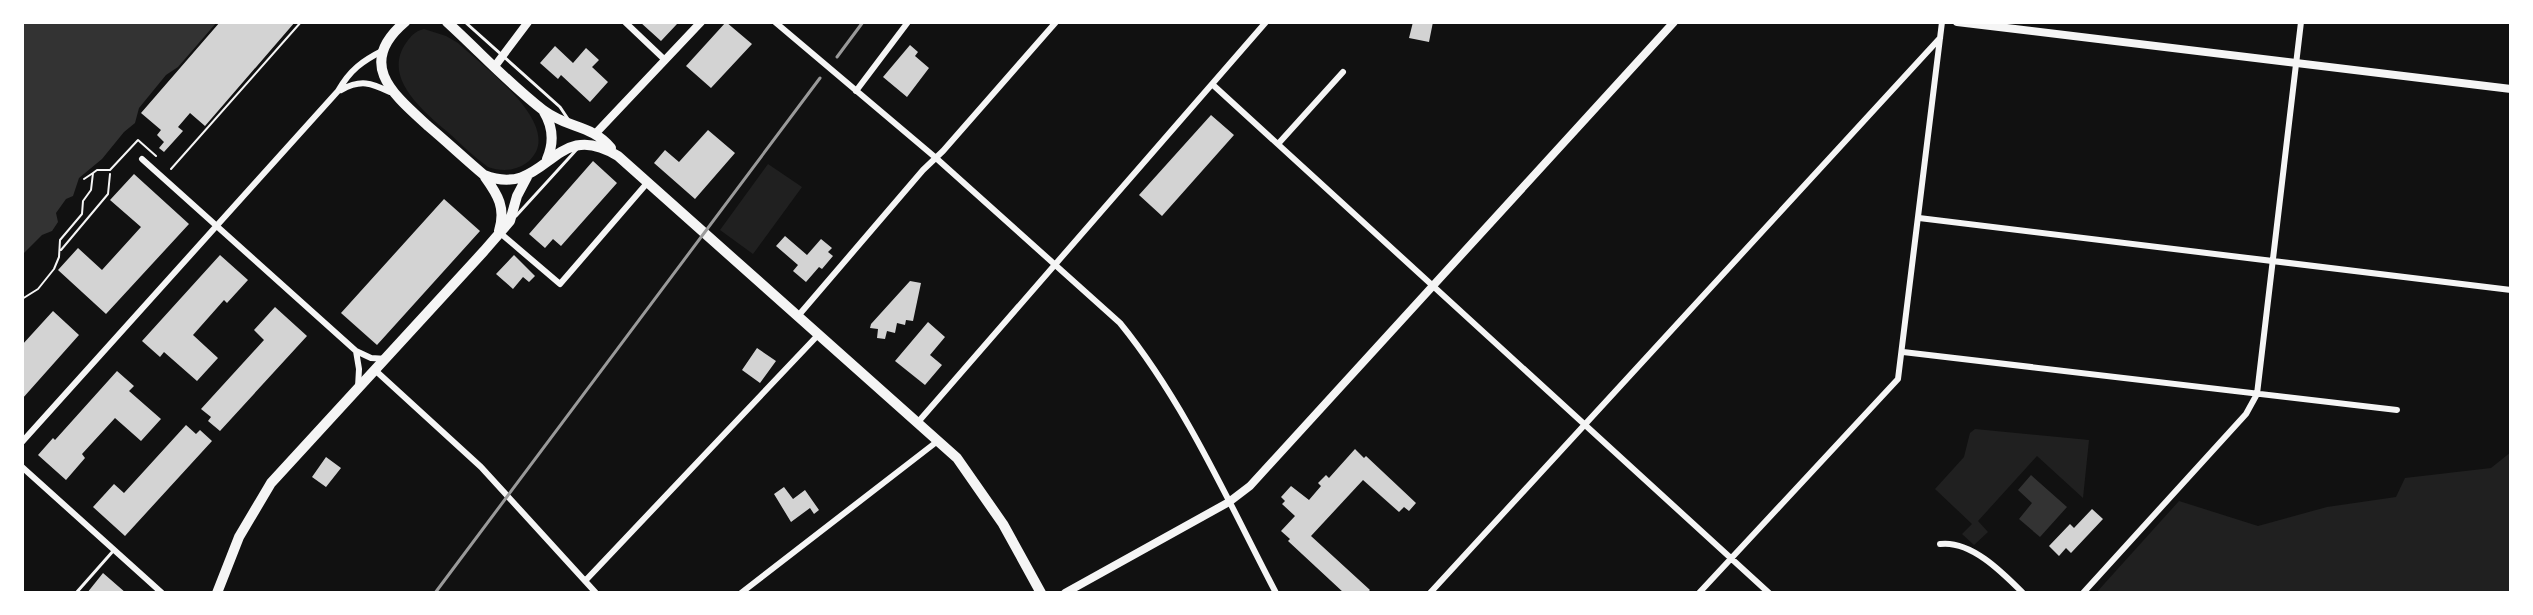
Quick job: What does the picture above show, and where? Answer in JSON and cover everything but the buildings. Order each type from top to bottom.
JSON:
[{"type":"main road","points":[[404,22],[391,36],[384,50],[382,72],[392,92],[484,175],[501,202],[499,232]]},
{"type":"main road","points":[[447,22],[543,110],[572,126],[596,133],[722,250],[939,440],[975,481],[1041,593]]},
{"type":"main road","points":[[543,110],[552,136],[547,159]]},
{"type":"main road","points":[[217,593],[239,537],[266,489],[510,221],[517,196],[527,177],[547,159],[582,145],[598,145],[618,156]]},
{"type":"main road","points":[[484,175],[506,181],[527,177]]},
{"type":"street","points":[[495,66],[528,22]]},
{"type":"street","points":[[625,22],[665,60]]},
{"type":"street","points":[[596,133],[701,22]]},
{"type":"street","points":[[775,22],[936,158],[1120,323],[1145,354],[1169,392],[1276,593]]},
{"type":"street","points":[[856,91],[908,22]]},
{"type":"street","points":[[798,316],[1056,22]]},
{"type":"street","points":[[919,421],[1266,22]]},
{"type":"street","points":[[1065,593],[1229,502],[1266,470],[1674,22]]},
{"type":"street","points":[[1699,593],[1896,383],[1903,352],[1942,22]]},
{"type":"street","points":[[1957,22],[2511,89]]},
{"type":"street","points":[[2083,593],[2246,414],[2257,394],[2301,22]]},
{"type":"street","points":[[1430,593],[1940,38]]},
{"type":"street","points":[[22,442],[338,91],[357,65],[384,50]]},
{"type":"street","points":[[1278,144],[1343,72]]},
{"type":"street","points":[[338,91],[353,83],[364,82],[392,92]]},
{"type":"street","points":[[1212,84],[1769,593]]},
{"type":"street","points":[[142,159],[356,351],[371,358],[387,359]]},
{"type":"street","points":[[499,232],[560,284],[648,182]]},
{"type":"street","points":[[1919,218],[2511,290]]},
{"type":"street","points":[[585,581],[819,334]]},
{"type":"street","points":[[356,351],[358,390]]},
{"type":"street","points":[[1903,352],[2397,410]]},
{"type":"street","points":[[376,371],[481,467],[596,593]]},
{"type":"street","points":[[741,593],[939,440]]},
{"type":"street","points":[[22,467],[162,593]]},
{"type":"street","points":[[1940,544],[1954,543],[1963,547],[2023,593]]},
{"type":"lane","points":[[465,22],[560,107],[572,126]]},
{"type":"lane","points":[[510,221],[582,145]]},
{"type":"lane","points":[[76,593],[114,550]]},
{"type":"path","points":[[171,169],[301,22]]},
{"type":"path","points":[[84,179],[97,170],[110,170],[138,140],[156,156]]},
{"type":"path","points":[[61,251],[60,240],[82,214],[83,201],[91,190],[93,173]]},
{"type":"path","points":[[22,299],[38,289],[50,276],[61,251],[108,194],[110,174]]},
{"type":"shaded area","points":[[22,22],[217,22],[139,108],[135,123],[102,159],[79,178],[73,196],[66,199],[56,213],[58,222],[52,231],[42,235],[22,255]]},
{"type":"shaded area","points":[[424,29],[458,43],[516,97],[537,131],[538,147],[529,161],[509,170],[488,167],[429,116],[410,94],[399,69],[400,56],[412,36]]},
{"type":"shaded area","points":[[768,164],[802,187],[753,254],[720,230]]},
{"type":"shaded area","points":[[1975,429],[2089,440],[2083,498],[2037,456],[1978,521],[1988,532],[1974,545],[1962,534],[1972,524],[1935,489],[1964,457],[1970,433]]},
{"type":"shaded area","points":[[2511,452],[2511,593],[2096,593],[2179,501],[2258,526],[2327,507],[2396,497],[2405,478],[2491,468]]},
{"type":"shaded area","points":[[2031,475],[2067,507],[2040,537],[2019,519],[2032,503],[2018,490]]},
{"type":"railway","points":[[837,57],[863,22]]},
{"type":"railway","points":[[435,593],[820,78]]}]
